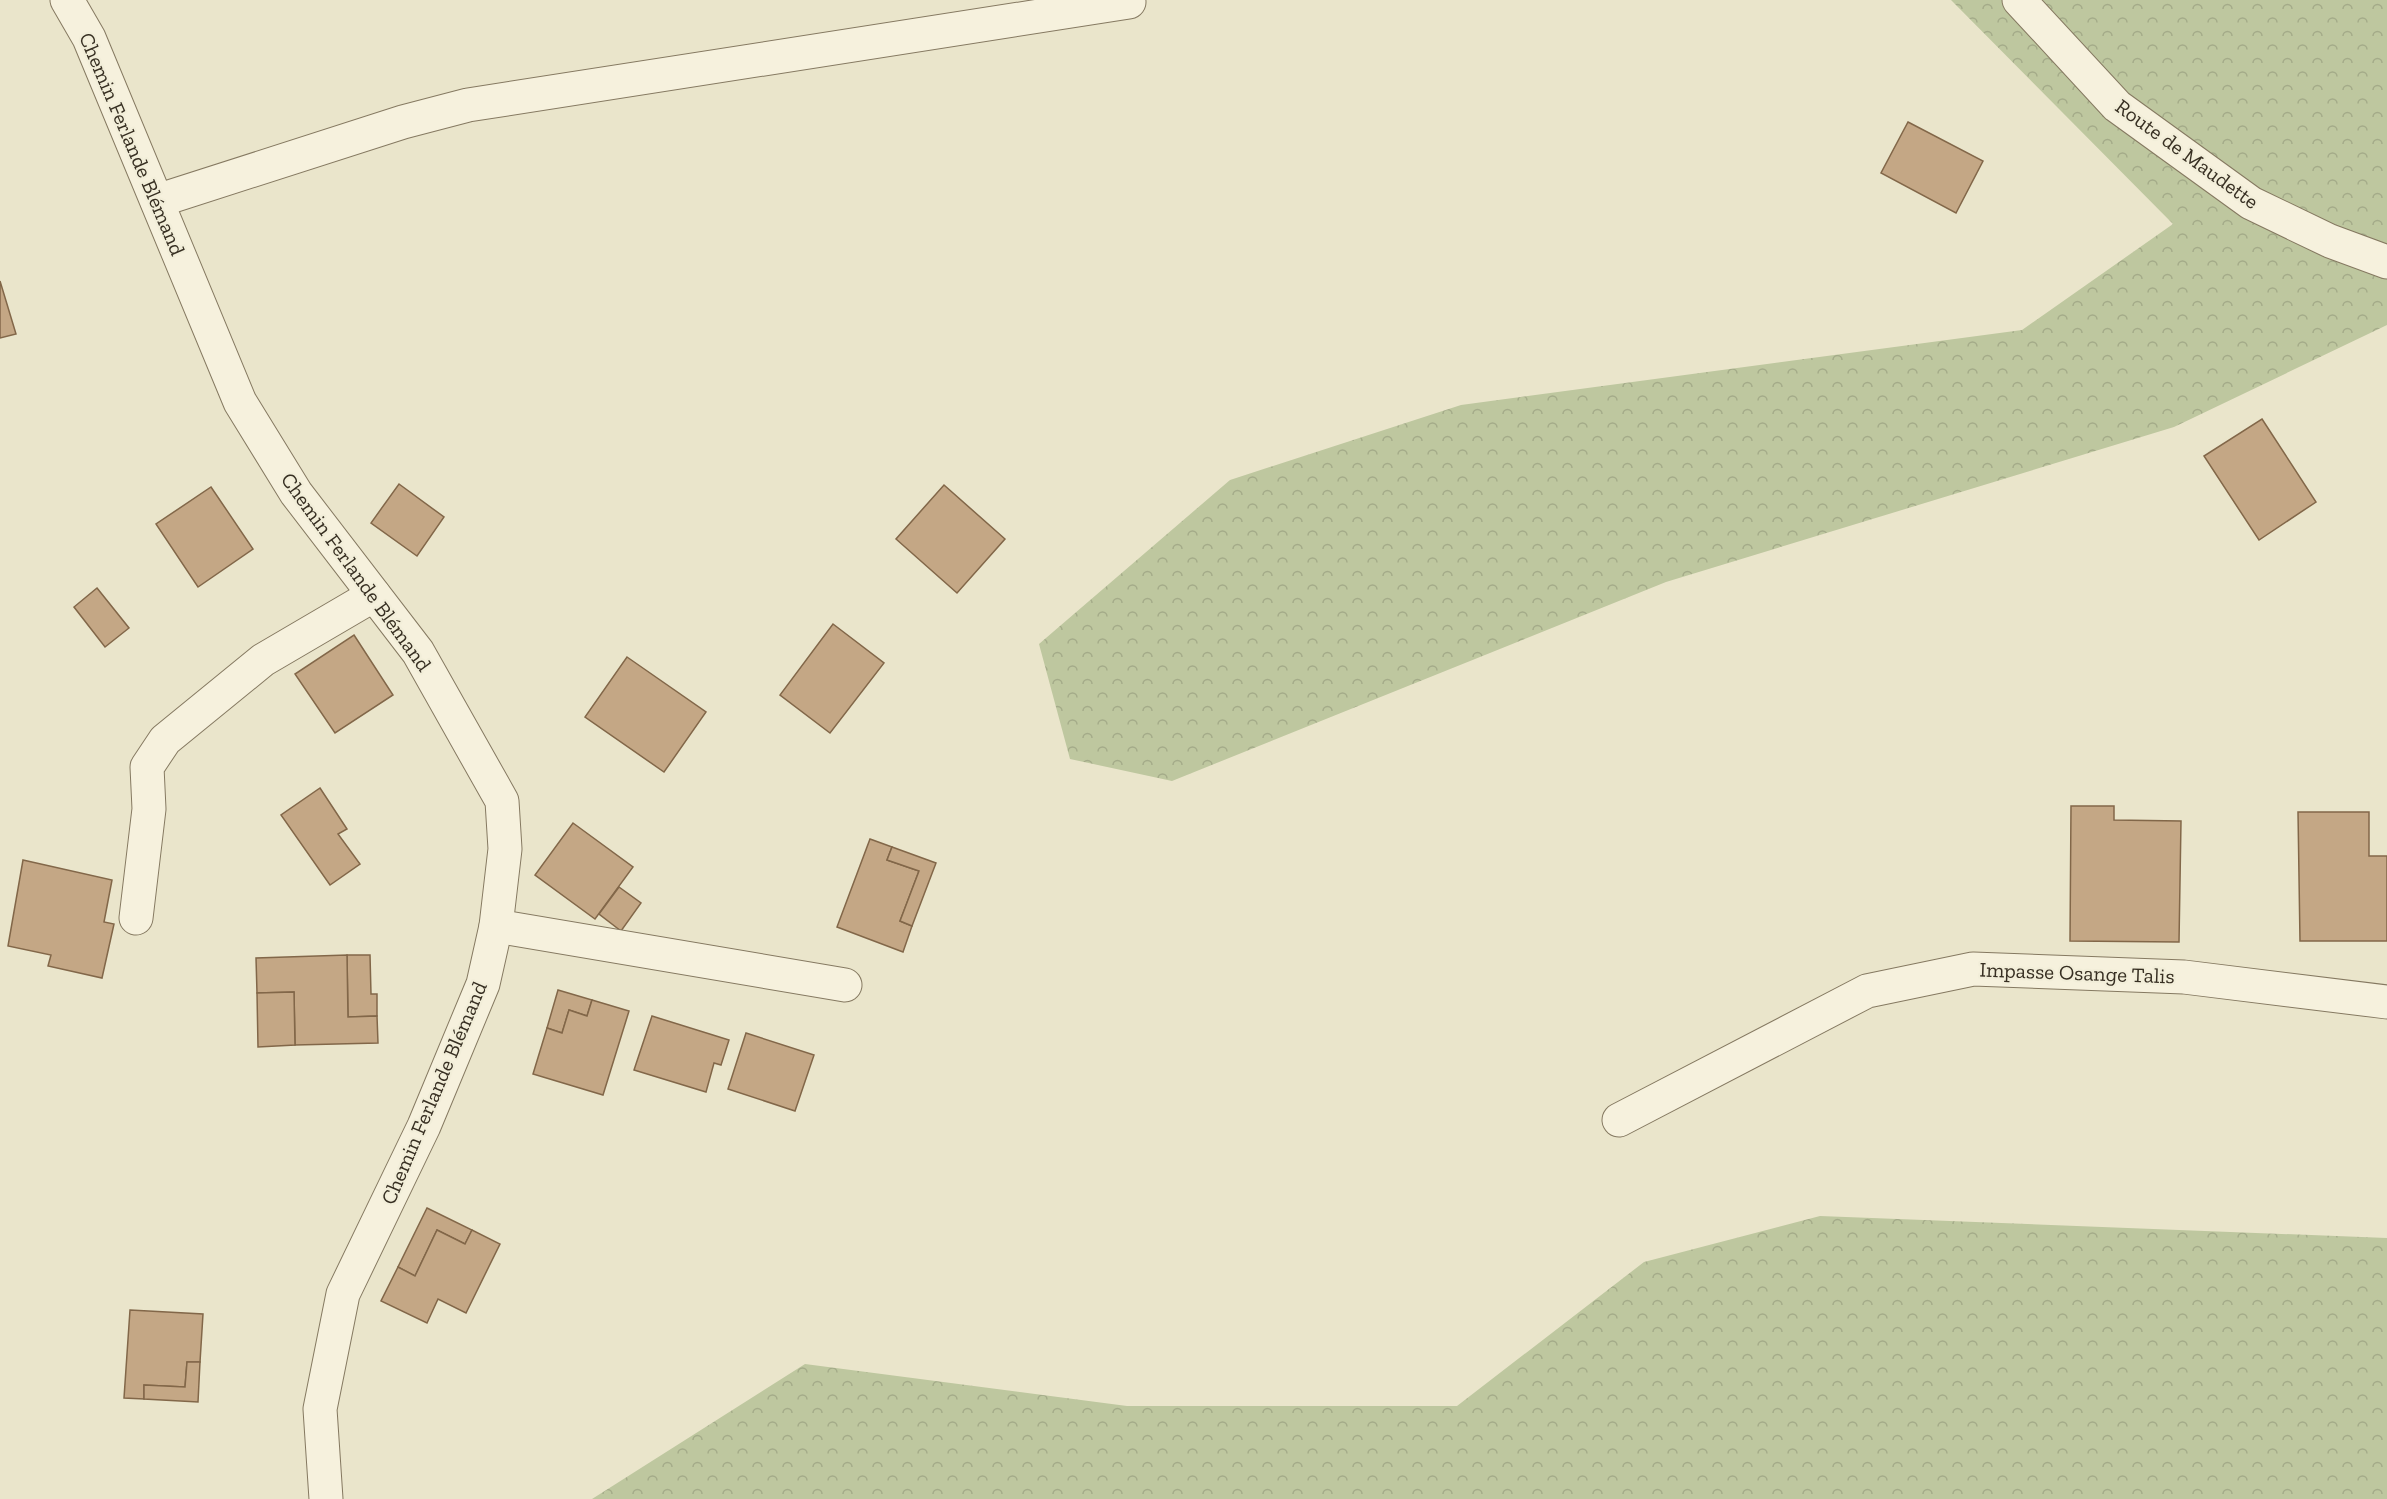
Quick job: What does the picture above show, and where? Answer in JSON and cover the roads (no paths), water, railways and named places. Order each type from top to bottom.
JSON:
[{"type":"street","name":"Chemin Ferlande Blémand","points":[[67,0],[89,38],[240,402],[296,493],[418,652],[502,801],[505,849],[496,926],[483,984],[424,1126],[343,1294],[320,1409],[326,1499]]},
{"type":"street","name":"Route de Maudette","points":[[2019,0],[2117,106],[2251,203],[2330,241],[2387,262]]},
{"type":"street","points":[[157,201],[403,122],[468,105],[1130,2]]},
{"type":"street","points":[[136,918],[149,809],[147,767],[165,740],[263,660],[374,595]]},
{"type":"street","points":[[496,926],[845,985]]},
{"type":"street","name":"Impasse Osange Talis","points":[[1619,1120],[1867,992],[1973,969],[2184,977],[2387,1002]]}]
